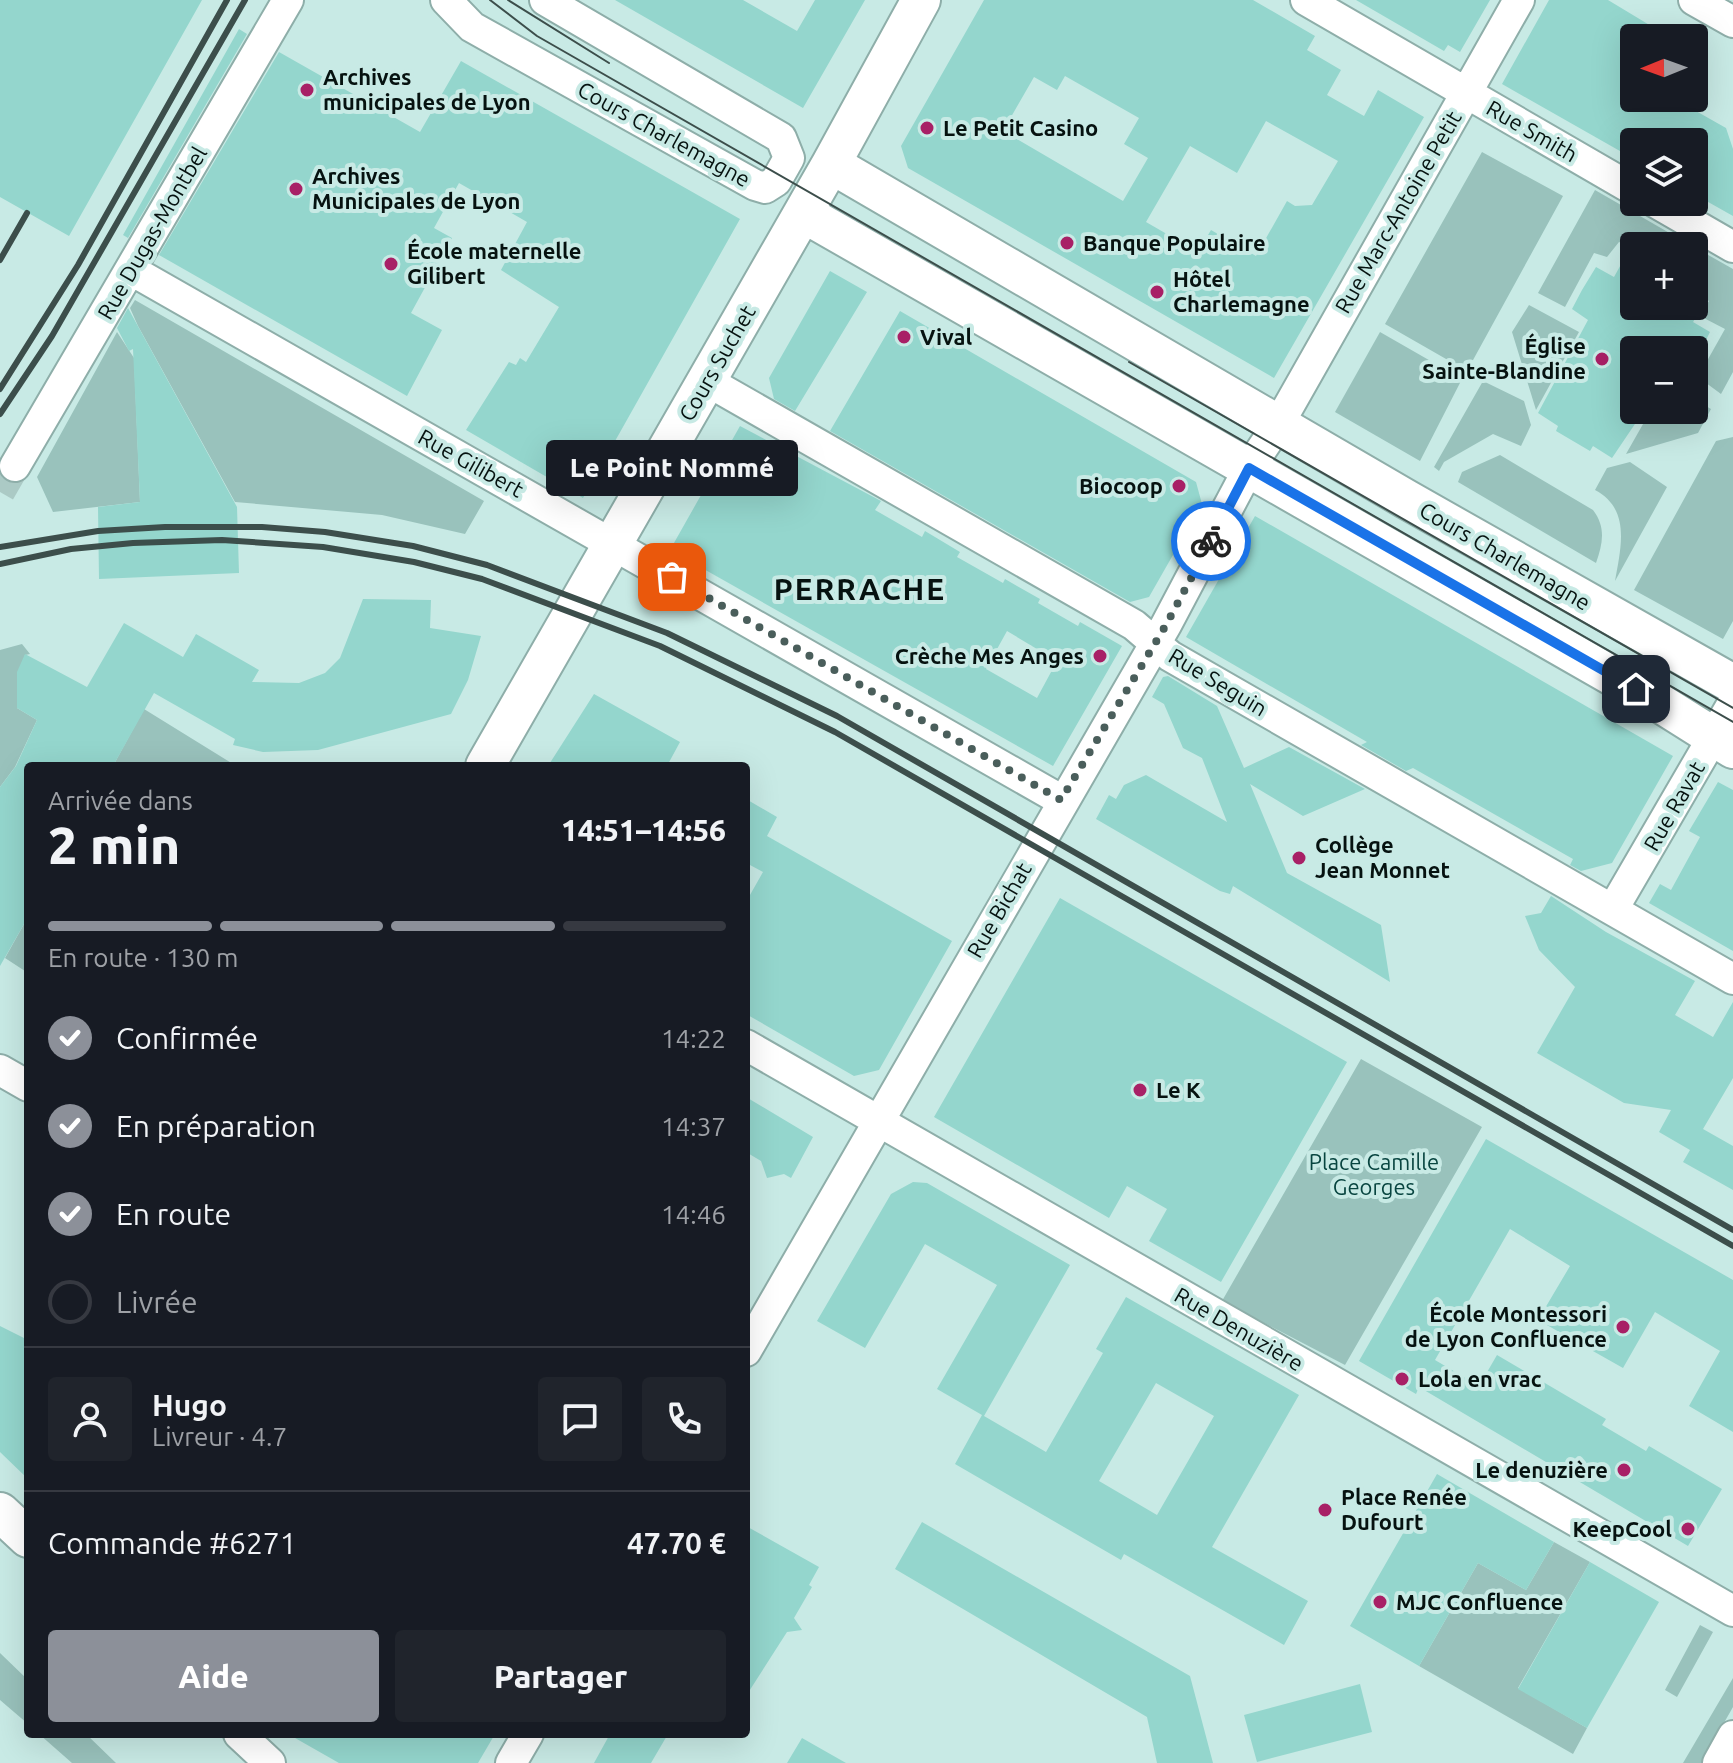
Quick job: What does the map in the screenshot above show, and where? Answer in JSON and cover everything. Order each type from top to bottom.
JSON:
[{"type":"street","name":"Rue Dugas-Montbel","points":[[15,466],[288,0]]},
{"type":"street","name":"Cours Charlemagne","points":[[447,0],[472,27],[755,185],[765,188],[776,181],[789,158],[781,138],[545,0]]},
{"type":"street","name":"Cours Suchet","points":[[487,762],[831,164],[921,0]]},
{"type":"street","name":"Rue Smith","points":[[1306,0],[1620,182]]},
{"type":"street","name":"Rue Marc-Antoine Petit","points":[[1278,425],[1519,0]]},
{"type":"street","points":[[1694,0],[1733,22]]},
{"type":"street","name":"Cours Charlemagne","points":[[831,164],[1278,425],[1733,684]]},
{"type":"street","points":[[803,213],[1723,743]]},
{"type":"street","points":[[1679,216],[1733,247]]},
{"type":"street","name":"Rue Gilibert","points":[[131,270],[1061,800]]},
{"type":"street","name":"Rue Seguin","points":[[707,381],[1134,625],[1170,656],[1733,979]]},
{"type":"street","points":[[1249,468],[1278,425]]},
{"type":"street","name":"Rue Bichat","points":[[750,1344],[1061,800],[1155,643],[1249,468]]},
{"type":"street","name":"Rue Ravat","points":[[1613,909],[1723,743],[1733,703]]},
{"type":"street","name":"Rue Denuzière","points":[[750,1047],[1733,1611]]},
{"type":"street","points":[[0,1070],[24,1084]]},
{"type":"street","points":[[0,1512],[24,1534]]},
{"type":"street","points":[[1718,1763],[1733,1736]]},
{"type":"street","points":[[243,1738],[270,1763]]},
{"type":"street","points":[[511,1763],[526,1738]]},
{"type":"green space","points":[[1482,152],[1563,196],[1467,371],[1385,324]]},
{"type":"green space","points":[[1595,190],[1620,204],[1620,216],[1640,216],[1668,232],[1620,232],[1620,242],[1607,257],[1594,253],[1565,307],[1538,293]]},
{"type":"green space","points":[[1708,255],[1733,269],[1733,372],[1721,394],[1708,384],[1708,359],[1725,329],[1708,320]]},
{"type":"green space","points":[[135,300],[484,501],[465,534],[382,515],[235,502],[138,326],[130,308]]},
{"type":"green space","points":[[1529,305],[1579,332],[1536,410],[1512,332]]},
{"type":"green space","points":[[117,332],[134,358],[140,502],[53,512],[37,477]]},
{"type":"green space","points":[[1380,332],[1462,379],[1420,461],[1335,412]]},
{"type":"green space","points":[[1483,381],[1524,401],[1531,425],[1521,446],[1493,434],[1444,462],[1439,471],[1434,467]]},
{"type":"green space","points":[[1643,424],[1703,424],[1698,433],[1626,454]]},
{"type":"green space","points":[[1733,437],[1733,621],[1723,639],[1634,590],[1716,441]]},
{"type":"green space","points":[[1500,455],[1593,510],[1602,535],[1596,563],[1458,482],[1462,472]]},
{"type":"green space","points":[[1630,462],[1667,487],[1615,581],[1621,542],[1619,518],[1614,507],[1595,490],[1607,468]]},
{"type":"green space","points":[[22,644],[30,654],[25,655],[17,677],[17,708],[37,720],[15,767],[0,787],[0,650]]},
{"type":"green space","points":[[144,709],[230,762],[115,762]]},
{"type":"green space","points":[[24,924],[24,970],[5,958]]},
{"type":"green space","name":"Place Camille Georges","points":[[1361,1059],[1482,1127],[1345,1365],[1222,1301]]},
{"type":"green space","points":[[1554,1542],[1590,1562],[1518,1688],[1587,1728],[1573,1754],[1419,1666],[1478,1563],[1526,1590]]},
{"type":"green space","points":[[1700,1625],[1713,1632],[1677,1697],[1665,1690]]},
{"type":"green space","points":[[0,1653],[24,1676],[24,1721],[0,1700]]},
{"type":"green space","points":[[1733,1678],[1733,1707],[1701,1763],[1683,1763]]},
{"type":"green space","points":[[44,1738],[90,1738],[116,1763],[72,1763]]},
{"type":"building","points":[[0,0],[202,0],[69,236],[0,197]]},
{"type":"building","points":[[615,0],[743,0],[797,31],[815,0],[865,0],[803,108]]},
{"type":"building","points":[[984,0],[1253,0],[1315,36],[1307,50],[1341,70],[1327,95],[1364,116],[1378,90],[1424,117],[1274,378],[908,168],[901,146]],"holes":[[[1065,76],[1139,118],[1124,144],[1148,158],[1123,201],[1003,131],[1034,77],[1057,90]],[[1266,121],[1338,161],[1312,205],[1295,206],[1287,201],[1256,256],[1211,230],[1198,252],[1146,222],[1190,146],[1237,173]]]},
{"type":"building","points":[[1356,0],[1490,0],[1460,52],[1448,45],[1444,51]]},
{"type":"building","points":[[1549,0],[1608,0],[1648,24],[1620,24],[1620,112],[1698,112],[1726,128],[1733,149],[1733,216],[1708,202],[1708,128],[1620,128],[1620,151],[1502,84]]},
{"type":"building","points":[[239,29],[247,34],[128,238],[123,235]]},
{"type":"building","points":[[279,52],[420,132],[461,61],[740,219],[583,498],[466,430],[509,362],[516,365],[520,358],[526,362],[559,307],[501,270],[527,222],[459,183],[434,228],[452,238],[411,313],[442,330],[407,396],[159,255]]},
{"type":"building","name":"Église Sainte-Blandine","points":[[1620,266],[1620,320],[1694,320],[1710,332],[1708,336],[1620,336],[1620,424],[1635,424],[1612,458],[1593,446],[1590,451],[1556,431],[1558,426],[1538,413],[1588,320],[1572,309],[1582,290],[1596,267],[1614,277]]},
{"type":"building","points":[[830,271],[867,292],[795,411],[774,399],[769,378]]},
{"type":"building","points":[[128,308],[237,507],[239,573],[99,579],[98,507],[140,502],[133,349],[129,351],[117,328]]},
{"type":"building","points":[[900,311],[1196,482],[1202,504],[1149,597],[1130,602],[830,431]]},
{"type":"building","points":[[740,426],[881,501],[875,510],[922,537],[925,531],[960,552],[957,557],[1003,583],[1005,579],[1078,626],[1080,622],[1122,646],[1053,766],[670,550]],"holes":[[[1007,631],[1057,661],[1037,698],[986,669]]]},
{"type":"building","points":[[1255,516],[1673,756],[1612,863],[1581,871],[1570,865],[1573,859],[1413,768],[1406,771],[1361,745],[1367,742],[1186,637]]},
{"type":"building","points":[[363,599],[431,600],[430,628],[481,636],[468,680],[451,714],[318,750],[263,752],[233,745],[235,739],[154,693],[115,762],[24,762],[24,924],[0,966],[0,787],[16,766],[37,720],[17,708],[17,672],[25,654],[87,687],[124,623],[183,657],[196,634],[259,670],[252,682],[299,683],[325,673],[340,658]]},
{"type":"building","name":"Collège Jean Monnet","points":[[1168,676],[1217,706],[1244,768],[1289,747],[1365,789],[1303,816],[1250,784],[1287,873],[1381,925],[1390,982],[1233,886],[1230,894],[1220,891],[1096,819],[1109,795],[1116,799],[1124,785],[1146,775],[1227,822],[1202,758],[1183,748],[1164,704],[1152,697],[1163,677]]},
{"type":"building","points":[[594,694],[680,742],[669,762],[551,762]]},
{"type":"building","points":[[1718,782],[1733,790],[1733,951],[1649,903],[1660,884],[1671,890],[1700,837],[1689,831]]},
{"type":"building","points":[[750,801],[777,817],[767,836],[952,941],[879,1070],[854,1076],[750,1016],[750,895],[763,872],[750,865]]},
{"type":"building","points":[[1551,896],[1606,932],[1695,981],[1675,1015],[1713,1037],[1733,1002],[1733,1078],[1703,1129],[1733,1146],[1733,1190],[1683,1162],[1690,1150],[1659,1132],[1671,1110],[1624,1103],[1537,1053],[1575,987],[1539,950],[1525,916],[1541,913]]},
{"type":"building","name":"Le K","points":[[1060,898],[1347,1062],[1221,1282],[1149,1241],[1167,1209],[1127,1186],[1109,1218],[934,1117]]},
{"type":"building","points":[[750,1099],[813,1137],[791,1178],[784,1174],[767,1178],[761,1161],[750,1154]]},
{"type":"building","points":[[1486,1139],[1733,1280],[1733,1432],[1689,1406],[1720,1351],[1655,1312],[1623,1368],[1538,1320],[1570,1266],[1510,1229],[1435,1360],[1479,1386],[1497,1355],[1606,1419],[1602,1425],[1646,1451],[1649,1446],[1722,1489],[1688,1546],[1419,1387],[1416,1394],[1359,1361]]},
{"type":"building","points":[[913,1182],[927,1183],[1070,1265],[984,1416],[1046,1452],[1103,1353],[1096,1349],[1126,1297],[1299,1395],[1212,1547],[1308,1601],[1284,1645],[1124,1554],[1121,1560],[955,1464],[982,1415],[937,1389],[997,1285],[925,1244],[865,1348],[817,1321],[891,1194]],"holes":[[[1156,1383],[1214,1416],[1157,1515],[1099,1481]]]},
{"type":"building","points":[[0,1326],[24,1338],[24,1475],[0,1452]]},
{"type":"building","points":[[1437,1474],[1554,1542],[1526,1590],[1478,1563],[1419,1666],[1350,1626]]},
{"type":"building","points":[[922,1522],[1190,1676],[1213,1763],[1157,1763],[1147,1717],[895,1569]]},
{"type":"building","points":[[750,1528],[819,1567],[809,1585],[812,1587],[794,1618],[802,1630],[787,1632],[750,1690]]},
{"type":"building","points":[[1590,1562],[1659,1602],[1587,1728],[1518,1689]]},
{"type":"building","points":[[1360,1684],[1372,1732],[1257,1762],[1244,1715]]},
{"type":"building","points":[[295,1738],[493,1738],[478,1763],[339,1763]]},
{"type":"building","points":[[608,1738],[666,1738],[651,1763],[594,1763]]},
{"type":"building","points":[[802,1738],[846,1763],[787,1763]]},
{"type":"tunnel","points":[[0,492],[15,466]]},
{"type":"tram line","points":[[490,0],[537,36],[1733,722]]},
{"type":"tram line","points":[[508,0],[609,63]]},
{"type":"tram line","points":[[1129,362],[1733,708]]},
{"type":"railway","points":[[0,389],[78,265],[227,0]]},
{"type":"railway","points":[[0,414],[52,336],[245,0]]},
{"type":"railway","points":[[0,260],[27,213]]},
{"type":"railway","points":[[0,547],[98,531],[165,527],[262,527],[325,532],[413,546],[487,565],[667,633],[837,716],[1733,1230]]},
{"type":"railway","points":[[0,564],[71,549],[133,543],[222,540],[323,547],[414,562],[482,579],[660,646],[835,732],[1733,1246]]},
{"type":"way so far","points":[[672,577],[1061,800],[1166,625],[1211,541]]},
{"type":"place","name":"Archives municipales de Lyon","points":[[307,90]]},
{"type":"place","name":"Le Petit Casino","points":[[927,128]]},
{"type":"place","name":"Archives Municipales de Lyon","points":[[296,189]]},
{"type":"place","name":"Banque Populaire","points":[[1067,243]]},
{"type":"place","name":"École maternelle Gilibert","points":[[391,264]]},
{"type":"place","name":"Hôtel Charlemagne","points":[[1157,292]]},
{"type":"place","name":"Vival","points":[[904,337]]},
{"type":"place","name":"Église Sainte-Blandine","points":[[1602,359]]},
{"type":"place","name":"Biocoop","points":[[1179,486]]},
{"type":"place","name":"Le Point Nommé","points":[[672,577]]},
{"type":"place","name":"Crèche Mes Anges","points":[[1100,656]]},
{"type":"place","name":"Collège Jean Monnet","points":[[1299,858]]},
{"type":"place","name":"Le K","points":[[1140,1090]]},
{"type":"place","name":"École Montessori de Lyon Confluence","points":[[1623,1327]]},
{"type":"place","name":"Lola en vrac","points":[[1402,1379]]},
{"type":"place","name":"Le denuzière","points":[[1624,1470]]},
{"type":"place","name":"Place Renée Dufourt","points":[[1325,1510]]},
{"type":"place","name":"KeepCool","points":[[1688,1529]]},
{"type":"place","name":"MJC Confluence","points":[[1380,1602]]},
{"type":"district","name":"PERRACHE","points":[[860,590]]},
{"type":"route","points":[[1211,541],[1249,468],[1636,689]]}]
